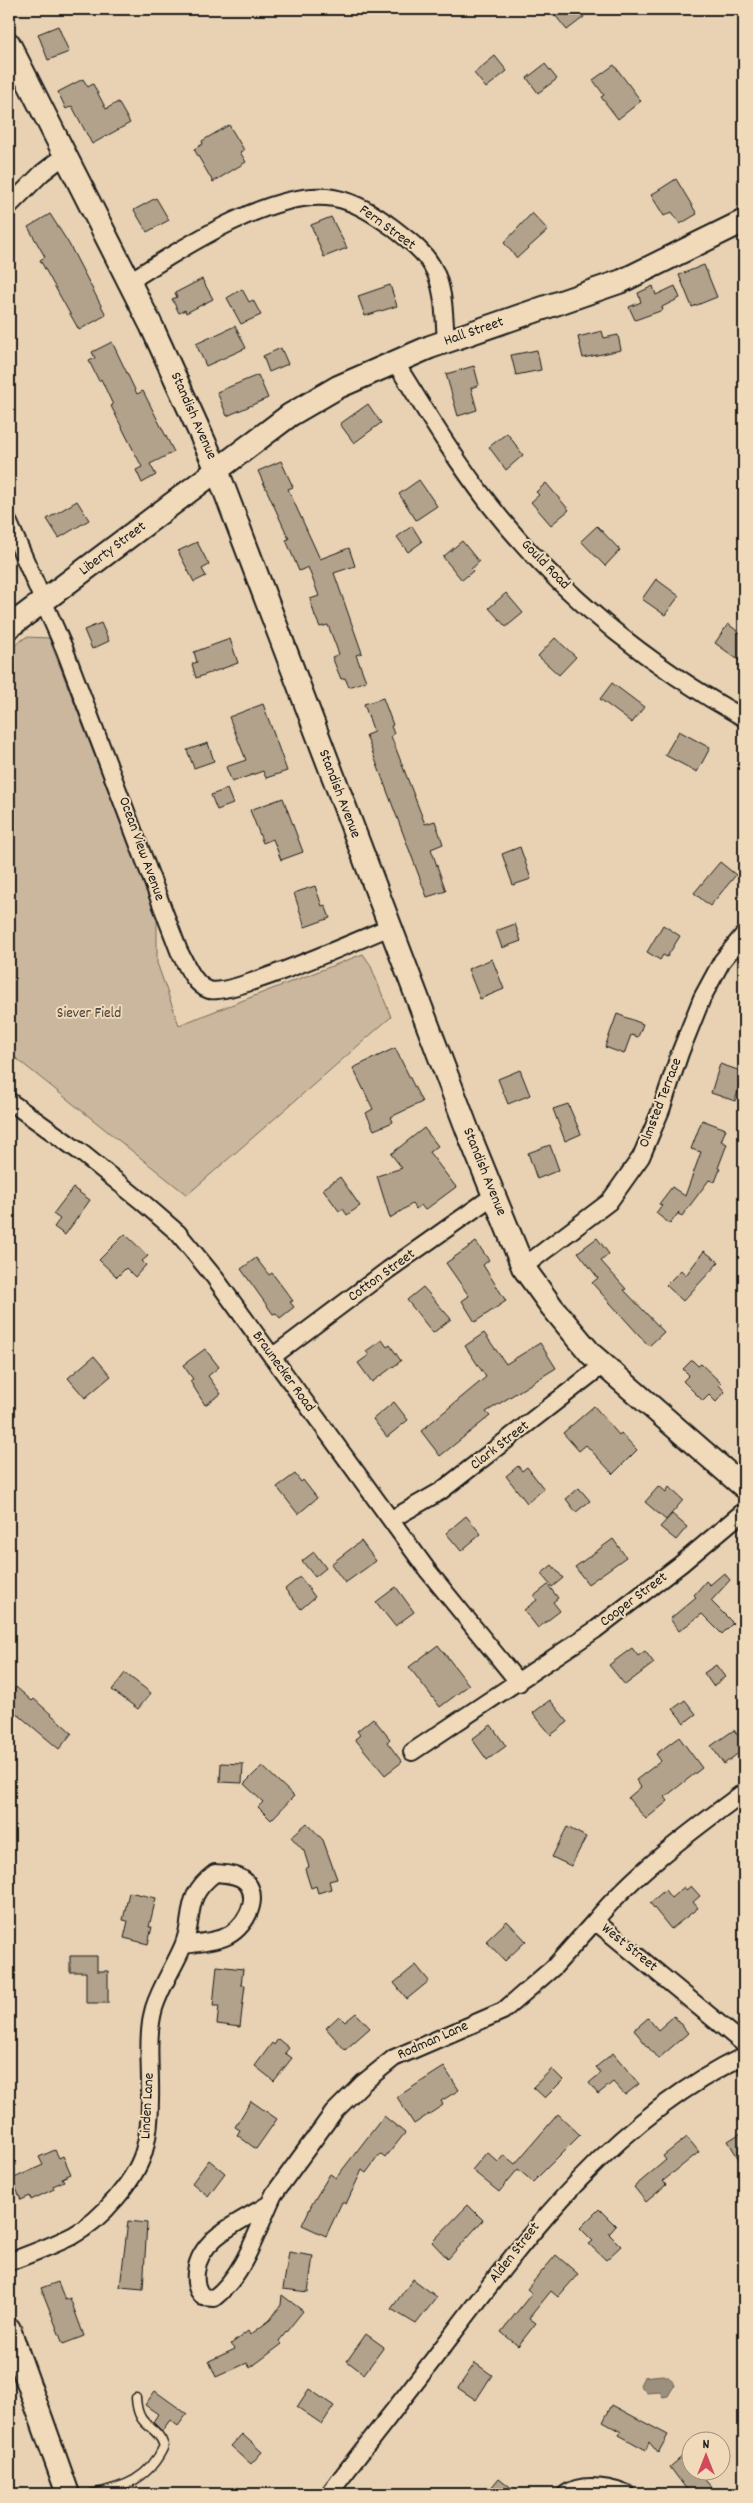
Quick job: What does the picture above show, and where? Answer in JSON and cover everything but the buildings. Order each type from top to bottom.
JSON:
[{"type":"street","name":"Standish Avenue","points":[[9,46],[130,281],[193,413],[217,470],[493,1196],[523,1267],[552,1307],[602,1365],[744,1487]]},
{"type":"street","points":[[9,206],[42,173],[64,156]]},
{"type":"street","name":"Fern Street","points":[[130,281],[174,254],[257,211],[297,199],[334,198],[360,205],[388,224],[412,242],[433,267],[442,298],[446,341]]},
{"type":"street","name":"Hall Street","points":[[217,470],[290,415],[338,387],[446,341],[622,281],[744,221]]},
{"type":"street","name":"Gould Road","points":[[395,362],[432,422],[490,505],[547,568],[591,611],[649,658],[744,718]]},
{"type":"street","name":"Liberty Street","points":[[9,627],[217,470]]},
{"type":"street","name":"Ocean View Avenue","points":[[9,523],[64,648],[179,951],[190,971],[202,986],[210,990],[221,991],[238,986],[318,957],[390,927]]},
{"type":"street","name":"Olmsted Terrace","points":[[523,1267],[609,1202],[641,1157],[661,1110],[702,998],[722,961],[744,934]]},
{"type":"street","name":"Braunecker Road","points":[[9,1101],[90,1160],[178,1233],[215,1278],[428,1571],[518,1683]]},
{"type":"street","name":"Cotton Street","points":[[272,1357],[388,1270],[493,1196]]},
{"type":"street","name":"Clark Street","points":[[392,1519],[441,1491],[602,1365]]},
{"type":"street","name":"Cooper Street","points":[[412,1752],[595,1630],[744,1511]]},
{"type":"street","name":"West Street","points":[[744,1792],[612,1900],[596,1921],[744,2044]]},
{"type":"street","name":"Linden Lane","points":[[9,2262],[73,2236],[100,2216],[120,2193],[136,2168],[145,2149],[149,2123],[151,2034],[154,2009],[184,1946],[194,1894],[203,1882],[214,1873],[236,1876],[247,1883],[252,1895],[250,1910],[243,1923],[227,1937],[184,1946]]},
{"type":"street","name":"Rodman Lane","points":[[269,2204],[222,2233],[201,2252],[196,2280],[198,2291],[203,2296],[214,2298],[225,2290],[247,2256],[269,2204],[296,2162],[328,2120],[363,2083],[394,2058],[503,2011],[554,1966],[596,1921]]},
{"type":"street","name":"Alden Street","points":[[329,2494],[534,2227],[589,2168],[661,2108],[697,2083],[744,2056]]},
{"type":"street","points":[[9,2330],[68,2494]]},
{"type":"street","points":[[566,2494],[584,2488],[600,2488],[627,2494]]},
{"type":"lane","points":[[92,2494],[137,2479],[151,2469],[164,2446],[161,2436],[142,2422],[136,2409],[136,2398]]},
{"type":"green space","name":"Siever Field","points":[[26,637],[49,638],[157,916],[157,963],[179,1025],[363,954],[370,964],[391,1017],[187,1195],[12,1055],[9,1058],[9,650]]},
{"type":"shaded area","points":[[662,2375],[670,2378],[674,2386],[668,2396],[663,2397],[660,2392],[647,2393],[640,2385],[644,2377]]}]
